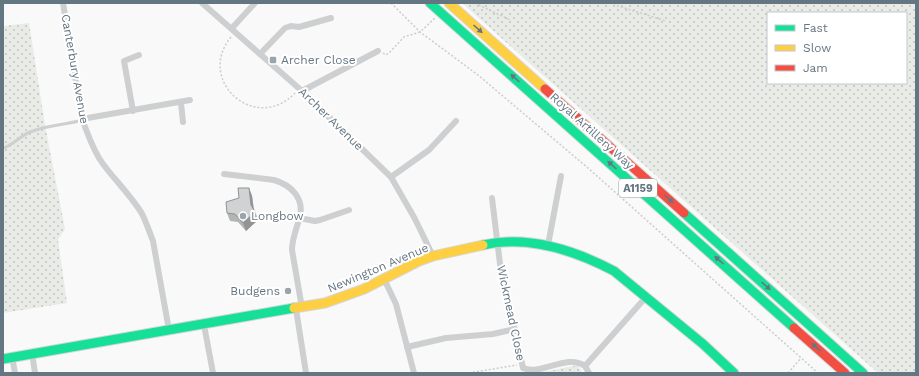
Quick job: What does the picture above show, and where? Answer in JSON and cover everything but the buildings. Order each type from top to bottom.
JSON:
[{"type":"main road","name":"Royal Artillery Way","points":[[430,3],[845,373]]},
{"type":"main road","name":"Royal Artillery Way","points":[[449,3],[863,373]]},
{"type":"main road","name":"Newington Avenue","points":[[8,358],[299,309],[343,297],[384,279],[419,261],[433,256],[497,242],[516,242],[548,245],[601,264],[614,271],[703,344],[734,373]]},
{"type":"street","name":"Canterbury Avenue","points":[[63,3],[83,119],[102,163],[130,196],[141,212],[148,228],[153,241],[169,330]]},
{"type":"street","name":"Archer Avenue","points":[[202,3],[301,90],[391,178],[415,218],[433,256]]},
{"type":"street","points":[[234,30],[255,3]]},
{"type":"street","points":[[260,54],[285,28],[332,18]]},
{"type":"street","points":[[301,90],[378,51]]},
{"type":"street","points":[[133,111],[124,61],[139,55]]},
{"type":"street","points":[[83,119],[181,103],[190,100]]},
{"type":"street","points":[[181,103],[183,122]]},
{"type":"street","points":[[391,178],[425,154],[456,121]]},
{"type":"street","points":[[224,174],[274,180],[286,184],[298,198],[301,210],[292,242],[292,250],[306,373]]},
{"type":"street","points":[[548,245],[561,176]]},
{"type":"street","name":"Wickmead Close","points":[[492,198],[500,264],[523,368],[528,370],[574,361],[585,366]]},
{"type":"street","points":[[299,218],[315,221],[350,210]]},
{"type":"street","points":[[384,279],[396,304],[414,373]]},
{"type":"street","points":[[589,373],[585,366],[646,297]]},
{"type":"street","points":[[204,325],[213,373]]},
{"type":"street","points":[[407,347],[446,338],[493,334],[515,329]]},
{"type":"street","points":[[32,353],[35,373]]},
{"type":"street","points":[[8,358],[15,373]]},
{"type":"lane","points":[[3,148],[9,146],[28,132],[83,119]]},
{"type":"path","points":[[391,3],[420,32],[478,75],[588,168],[818,373]]},
{"type":"path","points":[[475,3],[510,20]]},
{"type":"path","points":[[614,3],[618,6],[666,21]]},
{"type":"path","points":[[378,51],[386,55],[404,37],[420,32],[435,18]]},
{"type":"path","points":[[234,30],[222,51],[221,60],[222,77],[226,87],[232,95],[238,100],[261,109],[281,104],[301,90]]},
{"type":"path","points":[[788,373],[801,358]]},
{"type":"path","points":[[470,373],[522,364]]},
{"type":"shaded area","points":[[462,3],[916,3],[916,373],[878,373]]},
{"type":"shaded area","points":[[29,23],[45,125],[65,229],[58,240],[67,303],[3,313],[3,26]]},
{"type":"shaded area","points":[[578,365],[582,373],[539,373]]},
{"type":"traffic: fast","points":[[430,3],[794,328]]},
{"type":"traffic: fast","points":[[684,213],[863,373]]},
{"type":"traffic: fast","points":[[483,245],[500,242],[534,243],[567,251],[599,263],[614,271],[703,344],[734,373]]},
{"type":"traffic: fast","points":[[3,359],[294,308]]},
{"type":"traffic: slow","points":[[449,3],[545,89]]},
{"type":"traffic: slow","points":[[294,308],[325,303],[364,289],[419,261],[433,256],[483,245]]},
{"type":"traffic: jam","points":[[545,89],[684,213]]},
{"type":"traffic: jam","points":[[794,328],[845,373]]},
{"type":"place","name":"Archer Close","points":[[273,60]]},
{"type":"place","name":"Longbow","points":[[243,216]]},
{"type":"place","name":"Budgens","points":[[288,291]]}]
